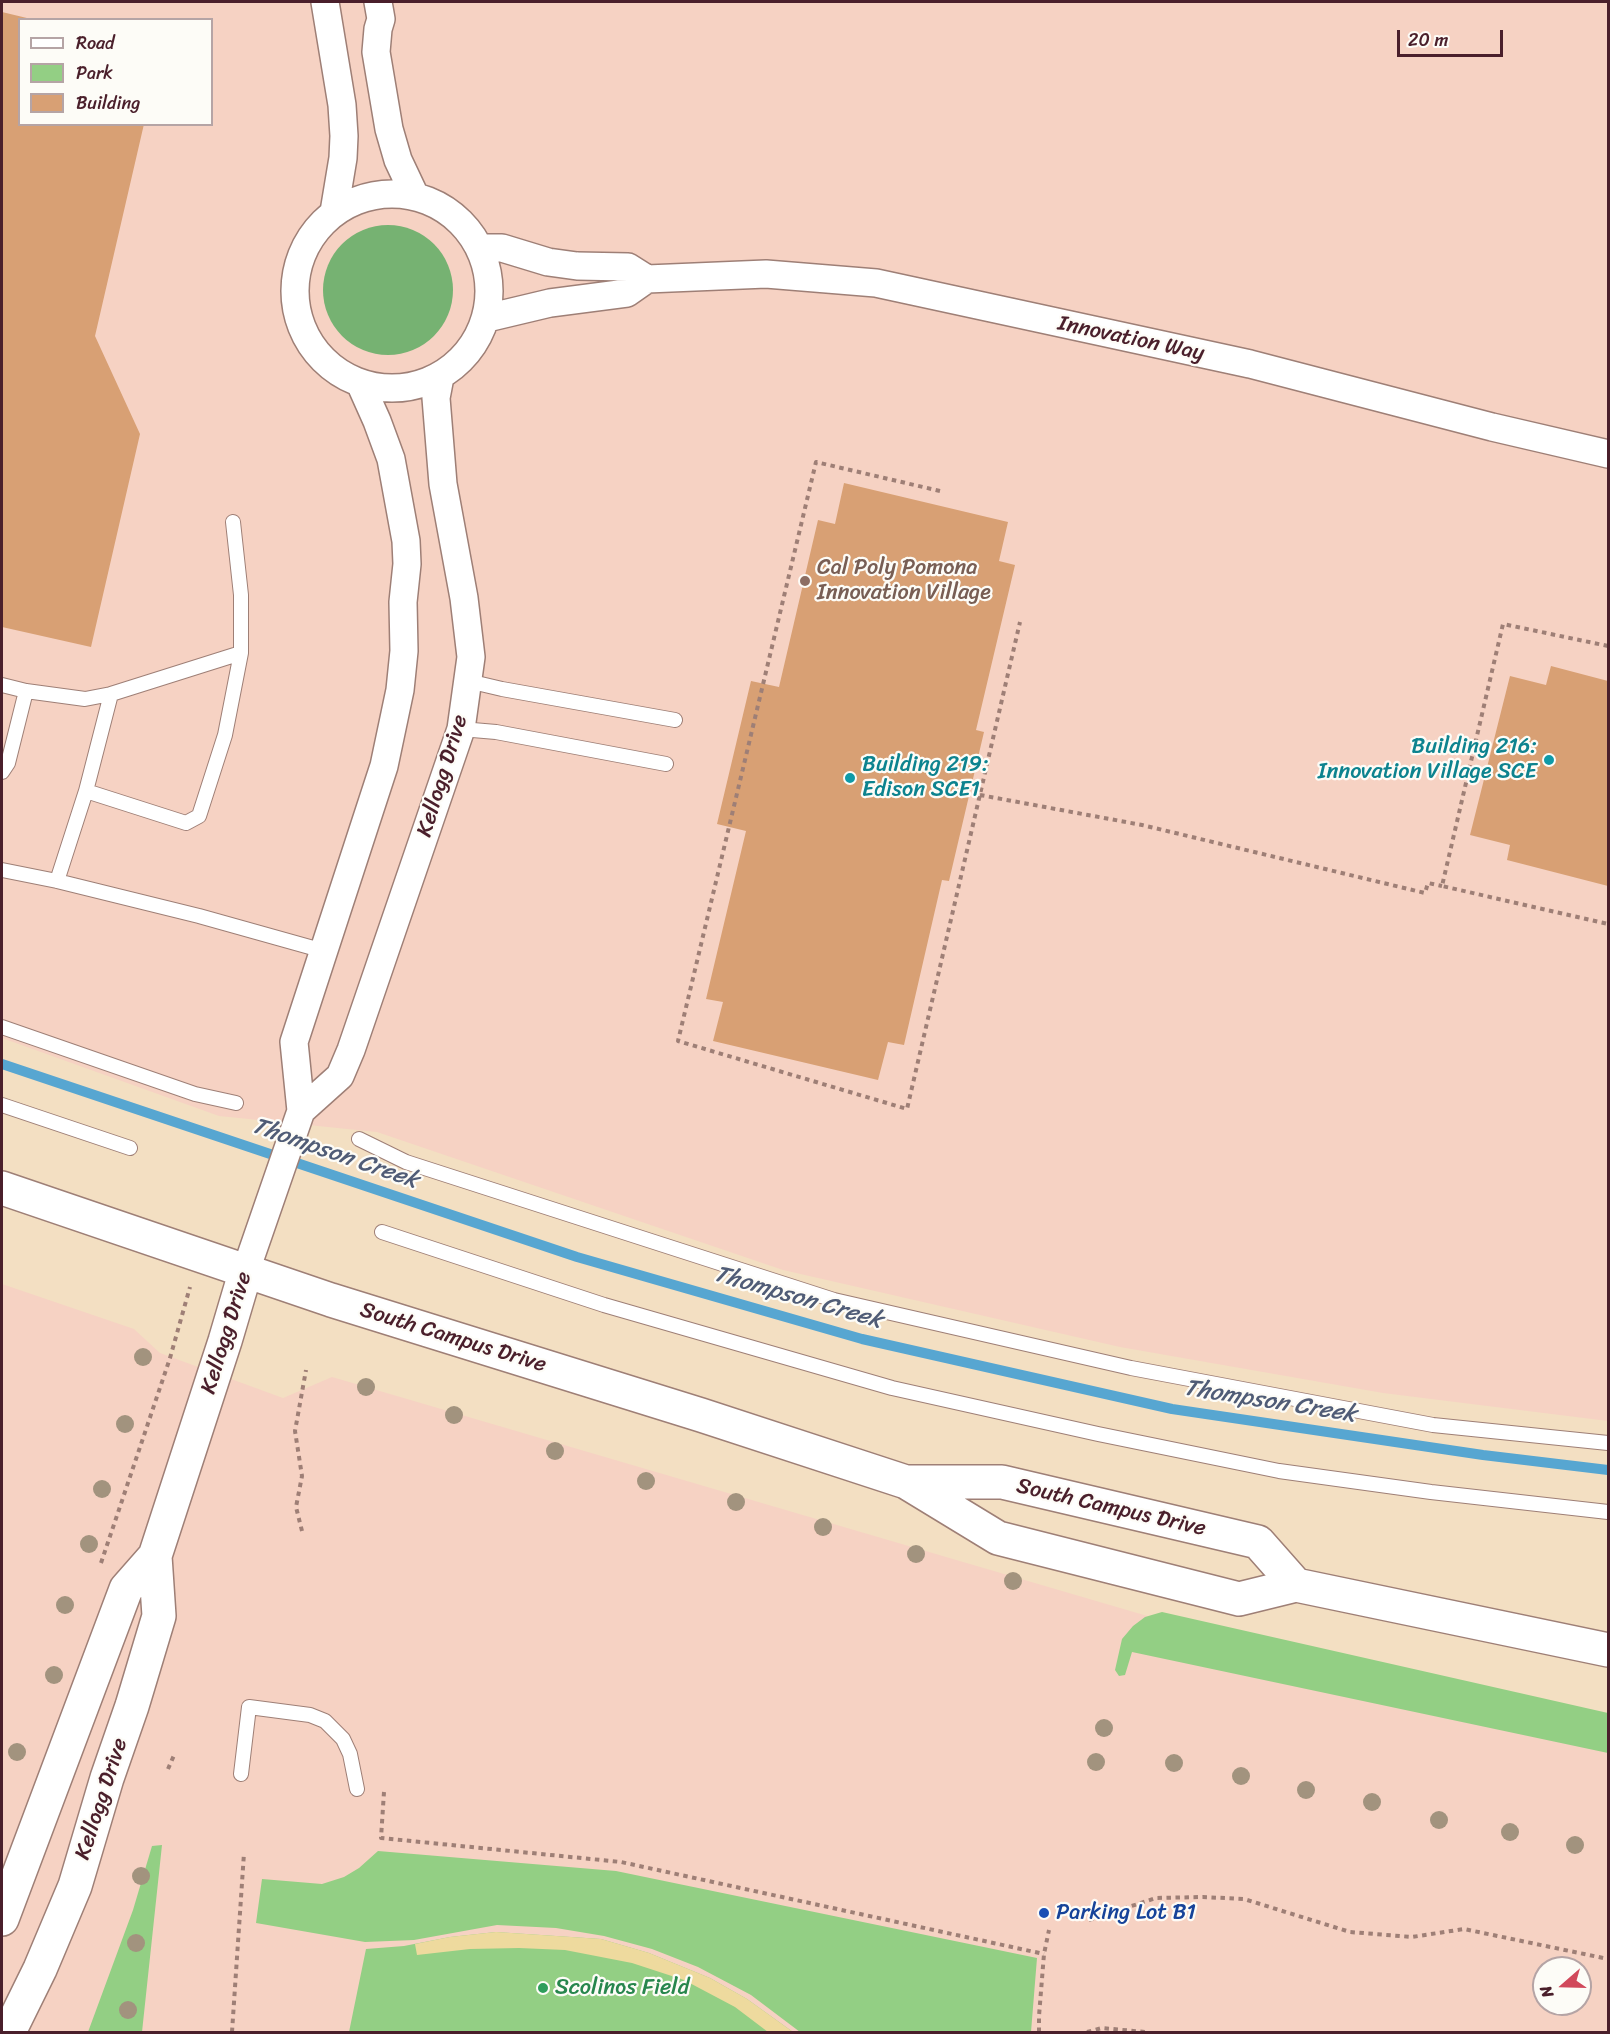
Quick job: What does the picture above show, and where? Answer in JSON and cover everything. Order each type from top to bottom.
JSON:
[{"type":"street","points":[[326,2],[342,105],[344,136],[344,158],[334,212]]},
{"type":"street","points":[[378,2],[381,19],[376,52],[389,129],[398,160],[415,196]]},
{"type":"street","points":[[394,193],[415,196],[442,206],[464,224],[480,248],[488,270],[490,294],[487,318],[469,352],[456,366],[440,377],[414,386],[386,389],[360,383],[338,372],[321,357],[307,338],[298,316],[295,293],[297,270],[305,248],[317,228],[334,212],[352,201],[373,195],[394,193]]},
{"type":"street","name":"Innovation Way","points":[[480,248],[502,248],[548,262],[576,266],[628,267],[647,279]]},
{"type":"street","name":"Innovation Way","points":[[487,318],[550,303],[627,293],[647,279],[766,274],[876,283],[1250,364],[1481,424],[1608,454]]},
{"type":"street","name":"Kellogg Drive","points":[[297,1120],[340,1076],[348,1059],[461,729],[471,657],[469,627],[440,457],[436,398],[440,377]]},
{"type":"street","name":"Kellogg Drive","points":[[9,2032],[40,1969],[75,1886],[159,1616],[155,1556],[246,1270],[297,1120],[294,1042],[384,766],[396,709],[404,651],[406,541],[391,459],[360,383]]},
{"type":"street","name":"South Campus Drive","points":[[2,1188],[342,1304],[701,1415],[906,1482],[998,1538],[1239,1599],[1296,1585],[1608,1650]]},
{"type":"street","name":"South Campus Drive","points":[[906,1482],[1002,1482],[1258,1542],[1296,1585]]},
{"type":"street","name":"Kellogg Drive","points":[[2,1919],[126,1589],[155,1556]]},
{"type":"lane","points":[[86,791],[186,823],[199,816],[225,735],[241,653],[241,595],[233,522]]},
{"type":"lane","points":[[2,685],[26,691],[85,699],[111,694],[241,653]]},
{"type":"lane","points":[[468,681],[675,720]]},
{"type":"lane","points":[[2,772],[8,762],[26,691]]},
{"type":"lane","points":[[57,881],[86,791],[111,694]]},
{"type":"lane","points":[[461,729],[496,732],[666,764]]},
{"type":"lane","points":[[2,870],[199,916],[324,951]]},
{"type":"lane","points":[[2,1027],[195,1094],[236,1103]]},
{"type":"lane","points":[[2,1106],[130,1148]]},
{"type":"lane","points":[[359,1139],[406,1162],[834,1300],[1131,1368],[1421,1423],[1608,1443]]},
{"type":"lane","points":[[382,1232],[604,1305],[892,1389],[1279,1471],[1431,1492],[1608,1512]]},
{"type":"lane","points":[[241,1774],[249,1707],[310,1715],[326,1720],[343,1739],[350,1754],[357,1789]]},
{"type":"path","points":[[940,492],[816,462],[678,1041],[907,1109],[1020,622]]},
{"type":"path","points":[[1442,886],[1503,624],[1608,646]]},
{"type":"path","points":[[980,795],[1143,825],[1425,893],[1428,883],[1608,924]]},
{"type":"path","points":[[99,1568],[170,1358],[200,1255]]},
{"type":"path","points":[[302,1531],[296,1507],[302,1476],[295,1431],[306,1370]]},
{"type":"path","points":[[168,1769],[175,1753]]},
{"type":"path","points":[[384,1792],[381,1838],[621,1862],[1044,1954]]},
{"type":"path","points":[[232,2032],[244,1853]]},
{"type":"path","points":[[1089,1920],[1156,1898],[1244,1899],[1350,1932],[1412,1937],[1464,1929],[1608,1959]]},
{"type":"path","points":[[1040,2032],[1039,2016],[1048,1930]]},
{"type":"path","points":[[1088,2032],[1102,2028],[1145,2032]]},
{"type":"shaded area","name":"Cal Poly Pomona Innovation Village","points":[[2,2],[1608,2],[1608,1421],[1383,1393],[1120,1347],[783,1270],[377,1132],[219,1116],[2,1038]]},
{"type":"shaded area","points":[[2,1284],[134,1329],[160,1353],[283,1398],[332,1377],[1161,1620],[1608,1720],[1608,2032],[2,2032]]},
{"type":"green space","points":[[388,225],[413,230],[434,244],[448,265],[453,290],[448,315],[434,336],[413,350],[388,355],[363,350],[342,336],[328,315],[323,290],[328,265],[342,244],[363,230]]},
{"type":"green space","points":[[1162,1612],[1608,1713],[1608,1753],[1132,1652],[1125,1675],[1119,1676],[1115,1670],[1122,1639],[1145,1617]]},
{"type":"green space","points":[[162,1845],[142,2032],[88,2032],[133,1910],[152,1846]]},
{"type":"green space","points":[[378,1851],[616,1871],[1037,1958],[1031,2032],[800,2032],[751,1995],[698,1967],[652,1949],[604,1936],[556,1928],[497,1925],[414,1940],[365,1942],[256,1923],[262,1879],[322,1884],[344,1877],[359,1868]]},
{"type":"green space","name":"Scolinos Field","points":[[496,1932],[601,1939],[649,1953],[710,1978],[747,1999],[793,2032],[349,2032],[366,1949],[404,1946],[450,1937]]},
{"type":"sand","points":[[496,1932],[601,1939],[649,1953],[710,1978],[747,1999],[793,2032],[768,2032],[735,2007],[684,1980],[632,1963],[565,1950],[519,1948],[470,1949],[417,1955],[415,1944]]},
{"type":"building","points":[[2,12],[27,18],[18,18],[18,126],[144,126],[95,336],[140,434],[91,647],[2,627]]},
{"type":"building","name":"Building 219: Edison SCE1","points":[[844,483],[1008,522],[999,561],[1015,565],[976,730],[984,732],[949,881],[942,880],[904,1045],[888,1042],[878,1080],[713,1041],[723,1002],[706,999],[746,831],[717,824],[751,681],[779,687],[818,520],[835,524]]},
{"type":"building","name":"Building 216: Innovation Village SCE","points":[[1551,666],[1608,681],[1608,886],[1507,860],[1510,845],[1470,835],[1510,676],[1546,685]]},
{"type":"waterway","name":"Thompson Creek","points":[[2,1064],[577,1257],[862,1339],[1172,1409],[1483,1455],[1608,1470]]},
{"type":"place","name":"Cal Poly Pomona Innovation Village","points":[[805,581]]},
{"type":"place","name":"Building 216: Innovation Village SCE","points":[[1549,760]]},
{"type":"place","name":"Building 219: Edison SCE1","points":[[850,778]]},
{"type":"place","name":"Parking Lot B1","points":[[1044,1913]]},
{"type":"place","name":"Scolinos Field","points":[[543,1988]]}]
